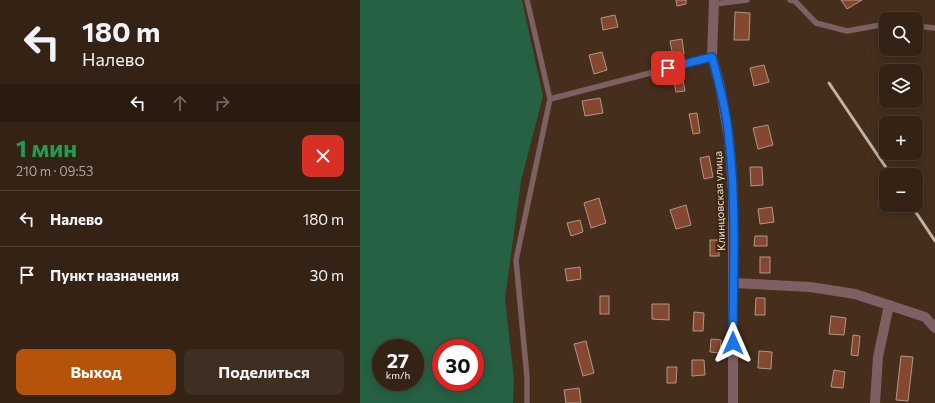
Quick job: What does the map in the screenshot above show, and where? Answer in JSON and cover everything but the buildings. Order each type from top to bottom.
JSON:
[{"type":"street","name":"Клинцовская улица","points":[[715,2],[712,57],[720,86],[729,139],[733,190],[733,403]]},
{"type":"street","points":[[733,283],[810,287],[855,294],[925,317],[935,328]]},
{"type":"street","points":[[875,403],[878,357],[889,305]]},
{"type":"lane","points":[[527,0],[550,99],[516,260],[527,377],[527,403]]},
{"type":"lane","points":[[715,2],[747,0]]},
{"type":"lane","points":[[790,0],[794,1],[816,23],[847,31],[879,25]]},
{"type":"lane","points":[[923,27],[935,28]]},
{"type":"lane","points":[[550,99],[712,57]]},
{"type":"green space","points":[[360,0],[522,0],[543,96],[521,181],[505,299],[514,379],[513,403],[360,403]]},
{"type":"railway","points":[[829,83],[886,168]]},
{"type":"railway","points":[[916,212],[935,241]]},
{"type":"route","points":[[668,68],[712,57],[720,86],[729,139],[733,190],[733,343]]}]
